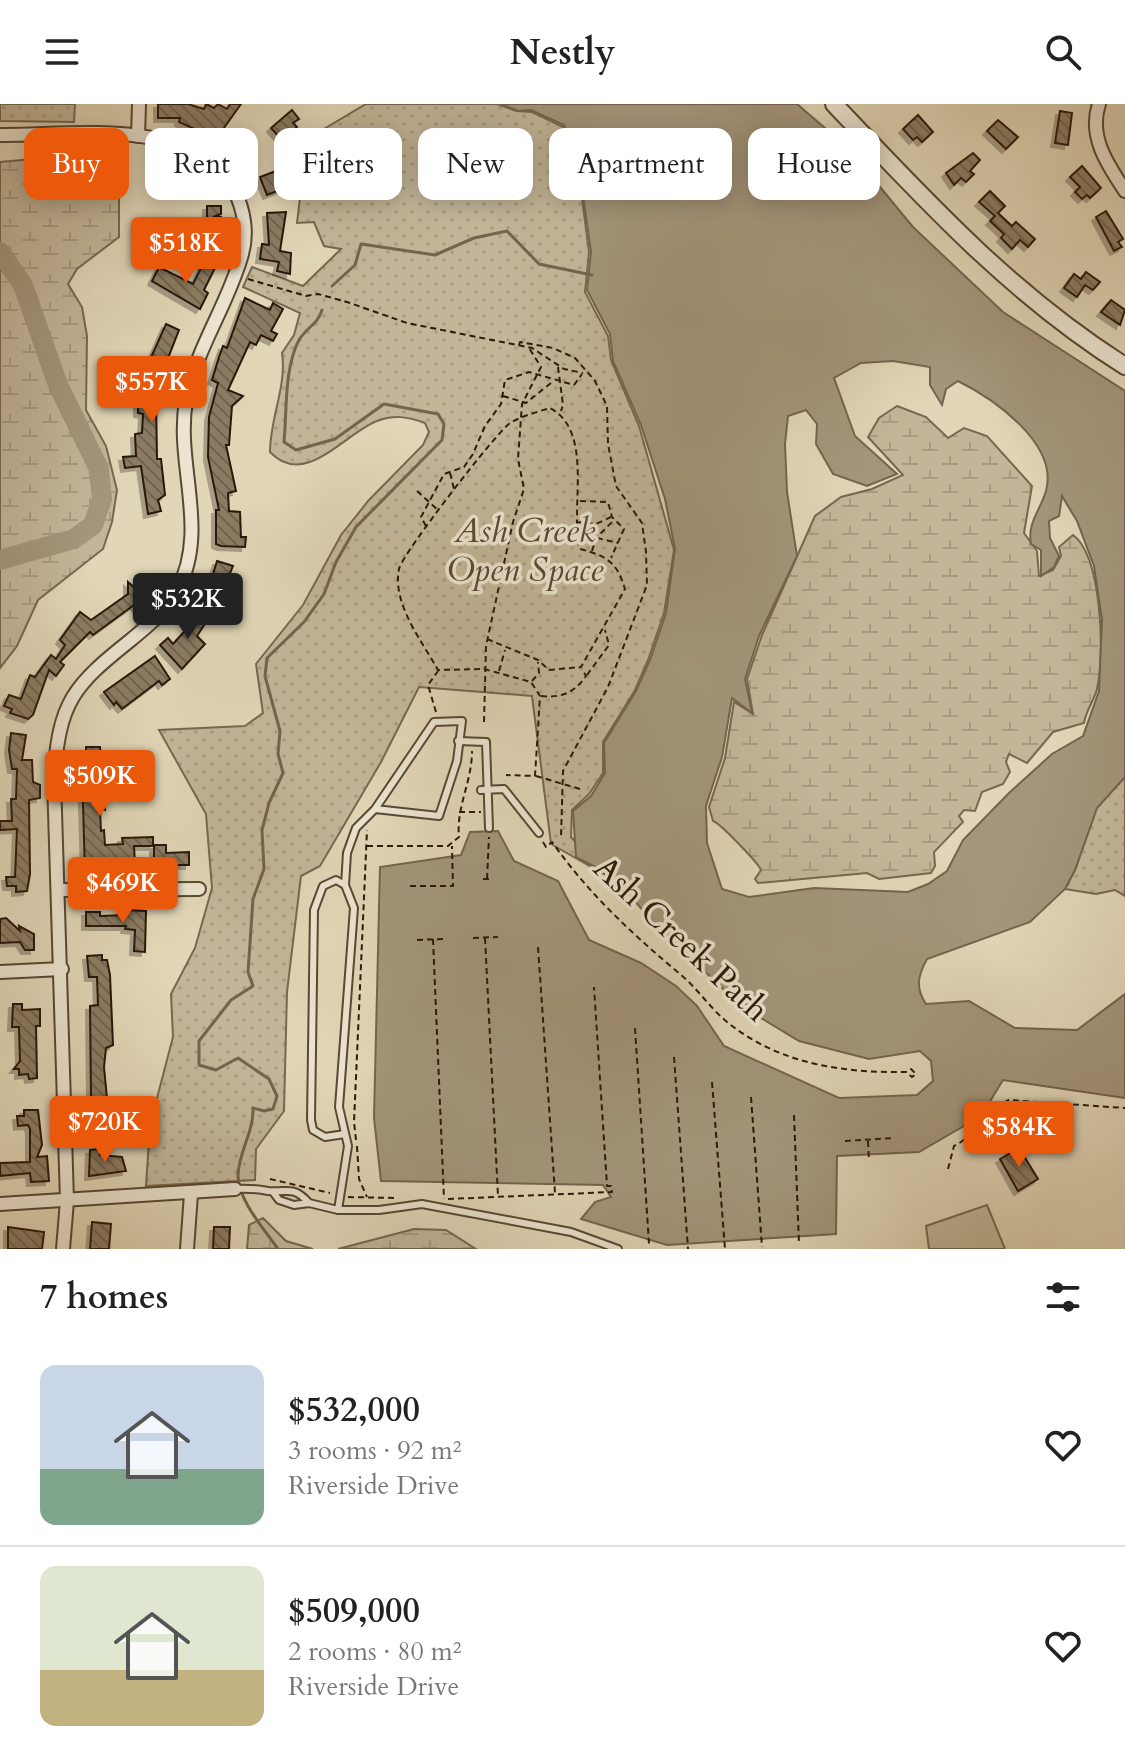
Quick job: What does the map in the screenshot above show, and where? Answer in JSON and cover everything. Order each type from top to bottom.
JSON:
[{"type":"street","points":[[138,136],[139,104]]},
{"type":"street","points":[[834,104],[945,222],[1009,282],[1088,343],[1125,366]]},
{"type":"street","points":[[1099,104],[1094,127],[1102,153],[1125,191]]},
{"type":"street","points":[[0,135],[138,136],[194,149],[209,158],[229,181],[245,224],[243,250],[202,347],[187,399],[183,448],[193,534],[186,571],[165,610],[82,681],[60,723],[54,779],[67,1201],[63,1249]]},
{"type":"street","points":[[58,890],[199,889]]},
{"type":"street","points":[[0,972],[62,969]]},
{"type":"street","points":[[0,1204],[240,1189]]},
{"type":"street","points":[[187,1249],[191,1194]]},
{"type":"lane","points":[[338,1210],[348,1146],[339,1107],[354,908],[345,885],[347,853],[356,828],[375,809],[434,722],[462,721],[457,761],[439,816],[375,809]]},
{"type":"lane","points":[[458,741],[486,742],[485,790],[489,828]]},
{"type":"lane","points":[[485,790],[504,789],[539,833]]},
{"type":"lane","points":[[345,885],[336,880],[323,886],[314,910],[311,1120],[313,1130],[325,1137],[345,1134]]},
{"type":"lane","points":[[240,1189],[273,1192],[285,1187],[298,1191],[309,1203]]},
{"type":"lane","points":[[273,1192],[279,1200],[294,1205],[309,1203],[338,1210],[379,1210],[422,1204],[571,1232],[618,1249]]},
{"type":"path","points":[[235,274],[306,296],[318,294],[347,302],[407,323],[519,345],[543,355],[557,366],[583,373]]},
{"type":"path","points":[[519,345],[520,342],[548,347],[575,358],[595,381],[607,406],[608,444],[616,486],[642,523],[646,552],[647,585],[615,656],[608,687],[563,771],[561,837]]},
{"type":"path","points":[[543,355],[548,347]]},
{"type":"path","points":[[484,722],[487,639],[513,522],[524,489],[518,459],[522,404],[541,367],[529,348]]},
{"type":"path","points":[[557,366],[563,405],[560,413]]},
{"type":"path","points":[[467,473],[466,465],[491,416],[501,404],[505,380],[529,372],[561,384],[574,385],[585,369]]},
{"type":"path","points":[[522,404],[553,381]]},
{"type":"path","points":[[501,396],[522,404]]},
{"type":"path","points":[[438,670],[414,630],[401,592],[399,571],[405,553],[508,425],[550,408],[560,413],[571,435],[581,483],[577,522],[580,549],[611,558],[620,571],[625,589],[581,667]]},
{"type":"path","points":[[427,528],[421,517],[444,474],[466,465]]},
{"type":"path","points":[[450,471],[455,490]]},
{"type":"path","points":[[417,491],[440,512]]},
{"type":"path","points":[[579,500],[608,502],[613,518],[624,529],[611,558]]},
{"type":"path","points":[[577,522],[596,524],[613,518]]},
{"type":"path","points":[[592,552],[596,538],[613,518]]},
{"type":"path","points":[[596,538],[619,543]]},
{"type":"path","points":[[540,696],[564,695],[577,688],[606,653],[609,645],[604,627]]},
{"type":"path","points":[[487,639],[505,650],[538,660],[549,670]]},
{"type":"path","points":[[498,672],[505,650]]},
{"type":"path","points":[[538,660],[539,673]]},
{"type":"path","points":[[581,667],[586,676]]},
{"type":"path","points":[[531,682],[539,673],[549,670],[581,667]]},
{"type":"path","points":[[438,670],[484,669],[531,682],[540,696],[535,776]]},
{"type":"path","points":[[434,722],[436,710],[428,685],[438,670]]},
{"type":"path","points":[[506,775],[562,781],[580,789]]},
{"type":"path","points":[[458,812],[482,812]]},
{"type":"path","points":[[367,817],[354,1122],[359,1179],[368,1199]]},
{"type":"path","points":[[487,879],[489,828]]},
{"type":"path","name":"Ash Creek Path","points":[[539,833],[546,847],[552,842],[581,883],[623,927],[682,975],[734,1027],[790,1058],[820,1067],[853,1072],[906,1072]]},
{"type":"path","points":[[410,886],[453,886],[452,844]]},
{"type":"path","points":[[473,938],[498,937]]},
{"type":"path","points":[[485,938],[498,1196]]},
{"type":"path","points":[[433,939],[444,1199]]},
{"type":"path","points":[[417,940],[443,939]]},
{"type":"path","points":[[538,947],[555,1195]]},
{"type":"path","points":[[432,1198],[612,1192],[611,1186],[607,1186],[594,987]]},
{"type":"path","points":[[635,1028],[649,1244]]},
{"type":"path","points":[[674,1057],[688,1249]]},
{"type":"path","points":[[712,1082],[725,1249]]},
{"type":"path","points":[[751,1097],[762,1247]]},
{"type":"path","points":[[948,1169],[954,1146],[972,1135],[997,1107],[1009,1100],[1125,1108]]},
{"type":"path","points":[[794,1115],[799,1244]]},
{"type":"path","points":[[845,1141],[893,1138]]},
{"type":"path","points":[[868,1139],[869,1161]]},
{"type":"path","points":[[270,1179],[308,1185],[339,1196],[396,1198]]},
{"type":"green space","points":[[0,104],[75,104],[74,122],[0,121]]},
{"type":"green space","name":"Ash Creek Open Space","points":[[366,104],[497,104],[516,111],[532,112],[563,127],[549,128],[549,200],[582,200],[589,252],[585,292],[608,336],[611,360],[639,426],[674,550],[664,613],[635,690],[603,742],[603,773],[589,794],[572,810],[571,837],[607,876],[551,844],[532,696],[419,687],[381,762],[320,866],[301,876],[287,992],[284,1111],[256,1149],[255,1180],[146,1186],[150,1125],[173,1037],[171,994],[195,948],[212,888],[206,814],[159,730],[245,726],[263,713],[256,664],[303,605],[341,535],[369,500],[423,445],[429,432],[425,423],[396,417],[365,427],[311,462],[283,462],[270,452],[282,378],[282,353],[294,335],[300,313],[243,287],[252,267],[303,286],[341,249],[324,246],[314,222],[297,223],[300,200],[402,200],[402,128],[326,128]]},
{"type":"green space","points":[[24,160],[24,200],[119,200],[119,237],[77,269],[68,284],[82,307],[87,336],[86,410],[106,446],[117,490],[112,522],[103,549],[38,600],[17,646],[0,668],[0,162]]},
{"type":"green space","points":[[897,406],[926,417],[948,438],[964,428],[987,436],[1032,486],[1024,533],[1037,551],[1039,576],[1053,570],[1061,556],[1059,547],[1073,535],[1083,546],[1090,563],[1099,607],[1101,654],[1097,689],[1084,723],[1053,732],[1027,763],[1009,754],[1006,762],[1010,772],[1003,784],[982,792],[975,811],[964,810],[959,816],[963,822],[934,852],[935,866],[931,873],[879,879],[867,873],[758,883],[755,879],[761,870],[759,866],[713,821],[709,807],[725,758],[734,702],[753,714],[747,679],[762,635],[815,516],[841,497],[872,489],[903,475],[868,437],[879,418]]},
{"type":"green space","points":[[1125,777],[1125,896],[1115,890],[1096,894],[1065,889],[1075,870],[1097,807]]},
{"type":"green space","points":[[987,1205],[1005,1249],[929,1249],[926,1226]]},
{"type":"green space","points":[[263,1218],[286,1241],[313,1249],[247,1249],[249,1225]]},
{"type":"green space","points":[[414,1229],[446,1230],[476,1249],[338,1249]]},
{"type":"shaded area","points":[[501,104],[797,104],[825,128],[748,128],[748,200],[880,200],[880,187],[913,227],[1003,312],[1125,391],[1125,777],[1097,808],[1065,889],[1030,922],[927,959],[919,982],[926,1004],[969,1001],[1015,1028],[1077,1030],[1125,994],[1125,1098],[1003,1080],[981,1116],[919,1152],[837,1156],[836,1234],[667,1245],[581,1219],[595,1202],[611,1197],[603,1185],[381,1181],[374,1118],[380,867],[461,855],[470,832],[498,831],[514,861],[558,881],[589,940],[641,963],[676,986],[697,1006],[724,1046],[839,1098],[917,1095],[933,1081],[931,1061],[920,1051],[869,1059],[799,1041],[741,1006],[654,923],[613,876],[576,857],[573,811],[591,796],[605,773],[604,743],[636,691],[650,660],[666,613],[675,549],[665,499],[641,425],[613,361],[610,334],[587,290],[591,252],[584,200],[732,200],[732,128],[565,128],[531,110],[518,111]],"holes":[[[893,361],[930,367],[930,385],[942,405],[946,389],[958,381],[989,399],[1020,425],[1043,457],[1047,474],[1046,491],[1032,523],[1030,537],[1031,544],[1041,550],[1041,576],[1054,567],[1059,556],[1050,538],[1049,521],[1059,516],[1062,496],[1077,521],[1094,566],[1102,620],[1099,691],[1083,736],[1052,754],[1009,793],[963,840],[947,871],[928,884],[908,892],[814,888],[749,897],[722,889],[707,843],[706,806],[722,757],[732,698],[752,713],[745,679],[759,636],[797,556],[787,492],[785,444],[788,416],[806,410],[817,424],[816,444],[833,474],[867,486],[897,474],[855,436],[834,378],[861,363]]]},
{"type":"building","points":[[158,104],[188,104],[204,109],[206,104],[214,108],[218,104],[227,109],[230,104],[241,104],[224,128],[192,128],[179,122],[180,118],[158,118]]},
{"type":"building","points":[[292,110],[299,119],[293,123],[296,128],[274,128],[274,131],[271,128]]},
{"type":"building","points":[[1060,111],[1072,113],[1068,145],[1055,143]]},
{"type":"building","points":[[918,115],[933,132],[922,142],[917,137],[913,140],[903,129]]},
{"type":"building","points":[[998,120],[1018,137],[1006,149],[987,131]]},
{"type":"building","points":[[973,153],[980,160],[970,171],[974,174],[966,182],[961,178],[954,185],[946,173]]},
{"type":"building","points":[[1082,166],[1101,188],[1090,198],[1087,195],[1082,199],[1075,192],[1080,187],[1070,177]]},
{"type":"building","points":[[274,172],[274,192],[267,195],[260,177]]},
{"type":"building","points":[[990,191],[1005,206],[998,213],[1012,226],[1016,222],[1035,239],[1028,247],[1020,240],[1012,249],[1001,238],[1004,234],[990,221],[995,216],[979,202]]},
{"type":"building","points":[[207,206],[221,206],[221,214],[213,217],[221,217],[225,221],[225,233],[188,234],[188,225],[203,224],[203,220],[207,220]]},
{"type":"building","points":[[1106,211],[1123,239],[1118,242],[1122,247],[1114,251],[1096,217]]},
{"type":"building","points":[[286,212],[280,251],[291,253],[290,274],[277,271],[279,262],[260,259],[262,244],[269,245],[267,213]]},
{"type":"building","points":[[204,262],[215,268],[204,290],[208,293],[200,309],[152,281],[159,267],[193,284]]},
{"type":"building","points":[[1086,272],[1100,282],[1093,290],[1085,285],[1077,297],[1064,288],[1074,274],[1081,279]]},
{"type":"building","points":[[245,298],[270,310],[273,303],[283,309],[271,331],[277,334],[273,341],[261,335],[256,345],[250,342],[228,390],[243,396],[232,406],[229,445],[226,445],[236,491],[228,493],[229,511],[240,512],[241,537],[246,537],[245,547],[221,546],[216,544],[216,510],[219,510],[208,457],[209,417],[218,383],[212,380],[223,346],[227,348]]},
{"type":"building","points":[[1111,300],[1125,310],[1120,325],[1101,312]]},
{"type":"building","points":[[166,324],[179,330],[165,366],[160,398],[156,398],[157,459],[161,459],[165,495],[158,500],[161,511],[148,514],[141,466],[125,468],[123,457],[136,456],[135,434],[142,433],[143,414],[138,413],[138,401],[141,401],[143,386],[146,387],[149,362]]},
{"type":"building","points":[[217,561],[233,566],[224,588],[210,584]]},
{"type":"building","points":[[128,582],[147,599],[138,609],[134,605],[93,635],[90,632],[60,662],[64,665],[56,676],[49,670],[33,715],[28,719],[10,713],[12,709],[4,706],[9,695],[21,699],[30,675],[35,677],[51,655],[56,659],[65,645],[60,640],[80,612],[91,620],[128,594]]},
{"type":"building","points":[[201,606],[212,613],[197,636],[205,644],[182,669],[160,645],[168,638],[173,644],[194,621]]},
{"type":"building","points":[[155,656],[170,679],[162,685],[159,681],[122,709],[116,702],[114,705],[104,692]]},
{"type":"building","points":[[11,733],[26,735],[22,760],[32,760],[33,782],[40,785],[40,798],[29,800],[30,874],[27,891],[16,892],[16,886],[7,886],[6,877],[15,877],[17,829],[0,830],[0,821],[12,821],[11,799],[16,799],[17,769],[12,769],[9,750]]},
{"type":"building","points":[[86,747],[100,747],[105,810],[100,810],[101,831],[104,830],[105,845],[123,844],[122,838],[153,837],[153,846],[134,846],[135,864],[99,866],[85,873],[82,769],[64,767],[65,762],[86,758]]},
{"type":"building","points":[[154,845],[166,845],[166,853],[189,852],[189,865],[154,865]]},
{"type":"building","points":[[126,910],[146,911],[145,952],[134,951],[135,930],[125,929],[126,926],[86,926],[86,912],[100,912],[100,916],[126,915]]},
{"type":"building","points":[[6,918],[20,931],[19,926],[34,934],[34,950],[25,950],[20,942],[0,943],[0,919]]},
{"type":"building","points":[[102,955],[102,960],[107,960],[110,975],[113,1045],[106,1048],[104,1067],[108,1109],[114,1108],[114,1131],[104,1131],[103,1123],[95,1124],[91,1097],[90,1006],[98,1005],[97,977],[89,977],[87,956]]},
{"type":"building","points":[[13,1004],[22,1004],[22,1010],[40,1009],[40,1026],[36,1026],[37,1078],[29,1079],[28,1074],[19,1075],[19,1069],[14,1069],[20,1061],[19,1027],[12,1027]]},
{"type":"building","points":[[24,1110],[38,1110],[42,1145],[37,1157],[47,1156],[49,1181],[31,1182],[30,1173],[0,1176],[0,1163],[30,1162],[30,1129],[28,1125],[18,1126],[17,1116],[24,1116]]},
{"type":"building","points":[[1019,1148],[1038,1179],[1018,1191],[1000,1159]]},
{"type":"building","points":[[100,1149],[100,1155],[122,1157],[126,1171],[89,1176],[90,1150]]},
{"type":"building","points":[[92,1222],[111,1224],[109,1249],[90,1249]]},
{"type":"building","points":[[8,1227],[44,1232],[42,1249],[8,1249]]},
{"type":"building","points":[[214,1227],[230,1227],[229,1249],[213,1249]]},
{"type":"waterway","points":[[332,286],[355,265],[361,244],[435,255],[474,238],[507,231],[539,264],[592,275]]},
{"type":"waterway","points":[[0,252],[23,285],[58,385],[99,469],[102,499],[93,525],[74,539],[0,560]]},
{"type":"waterway","points":[[278,1249],[247,1205],[238,1176],[253,1108],[264,1111],[273,1109],[277,1096],[269,1079],[238,1058],[216,1070],[199,1065],[199,1041],[231,1000],[253,986],[248,972],[253,899],[264,869],[262,830],[269,803],[283,773],[278,754],[280,731],[265,676],[267,658],[304,622],[324,594],[336,562],[356,527],[442,440],[444,424],[438,414],[384,404],[335,439],[296,450],[284,442],[288,376],[294,351],[322,310]]}]
